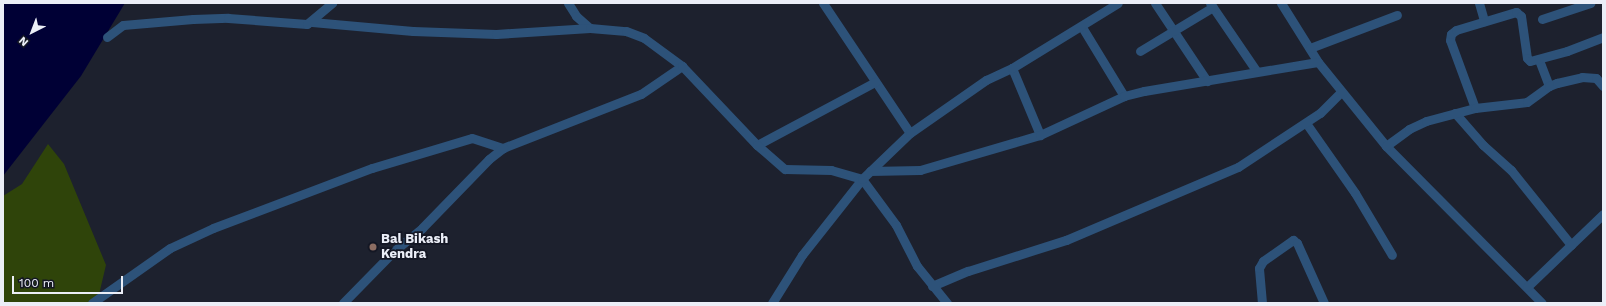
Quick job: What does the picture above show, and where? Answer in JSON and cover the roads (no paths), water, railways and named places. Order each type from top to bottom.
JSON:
[{"type":"street","points":[[312,22],[332,3]]},
{"type":"street","points":[[568,3],[576,16],[590,28]]},
{"type":"street","points":[[823,3],[910,133]]},
{"type":"street","points":[[772,303],[802,255],[862,179],[910,133],[986,80],[1012,68],[1082,27],[1118,3]]},
{"type":"street","points":[[1155,3],[1207,81]]},
{"type":"street","points":[[1282,3],[1318,62],[1386,146],[1542,303]]},
{"type":"street","points":[[1479,3],[1484,21]]},
{"type":"street","points":[[1542,19],[1590,3]]},
{"type":"street","points":[[1140,51],[1174,31],[1211,5],[1257,72]]},
{"type":"street","points":[[1475,108],[1450,40],[1451,34],[1456,30],[1516,12],[1521,16],[1527,58],[1530,60],[1539,60],[1603,37]]},
{"type":"street","points":[[1310,48],[1396,16]]},
{"type":"street","points":[[107,37],[123,26],[193,19],[228,18],[298,24],[312,22],[413,31],[496,34],[590,28],[626,31],[644,38],[682,66],[757,145],[785,169],[831,170],[862,179],[896,225],[917,266],[947,303]]},
{"type":"street","points":[[1082,27],[1124,96]]},
{"type":"street","points":[[1539,60],[1549,86]]},
{"type":"street","points":[[870,171],[920,170],[1040,135],[1124,96],[1318,62]]},
{"type":"street","points":[[343,303],[394,251],[422,228],[489,159],[503,148],[641,94],[682,66]]},
{"type":"street","points":[[1012,68],[1040,135]]},
{"type":"street","points":[[1386,146],[1426,121],[1475,108],[1527,102],[1549,86],[1582,77],[1596,78],[1603,86]]},
{"type":"street","points":[[757,145],[875,82]]},
{"type":"street","points":[[932,286],[968,271],[1066,240],[1238,167],[1306,123],[1341,92]]},
{"type":"street","points":[[1455,113],[1482,145],[1511,170],[1571,245]]},
{"type":"street","points":[[1306,123],[1355,193],[1392,255]]},
{"type":"street","points":[[92,303],[170,248],[286,200],[372,168],[472,138],[503,148]]},
{"type":"street","points":[[1527,287],[1603,214]]},
{"type":"street","points":[[1262,303],[1259,268],[1263,261],[1294,240],[1298,244],[1324,303]]},
{"type":"place","name":"Bal Bikash Kendra","points":[[373,247]]}]
